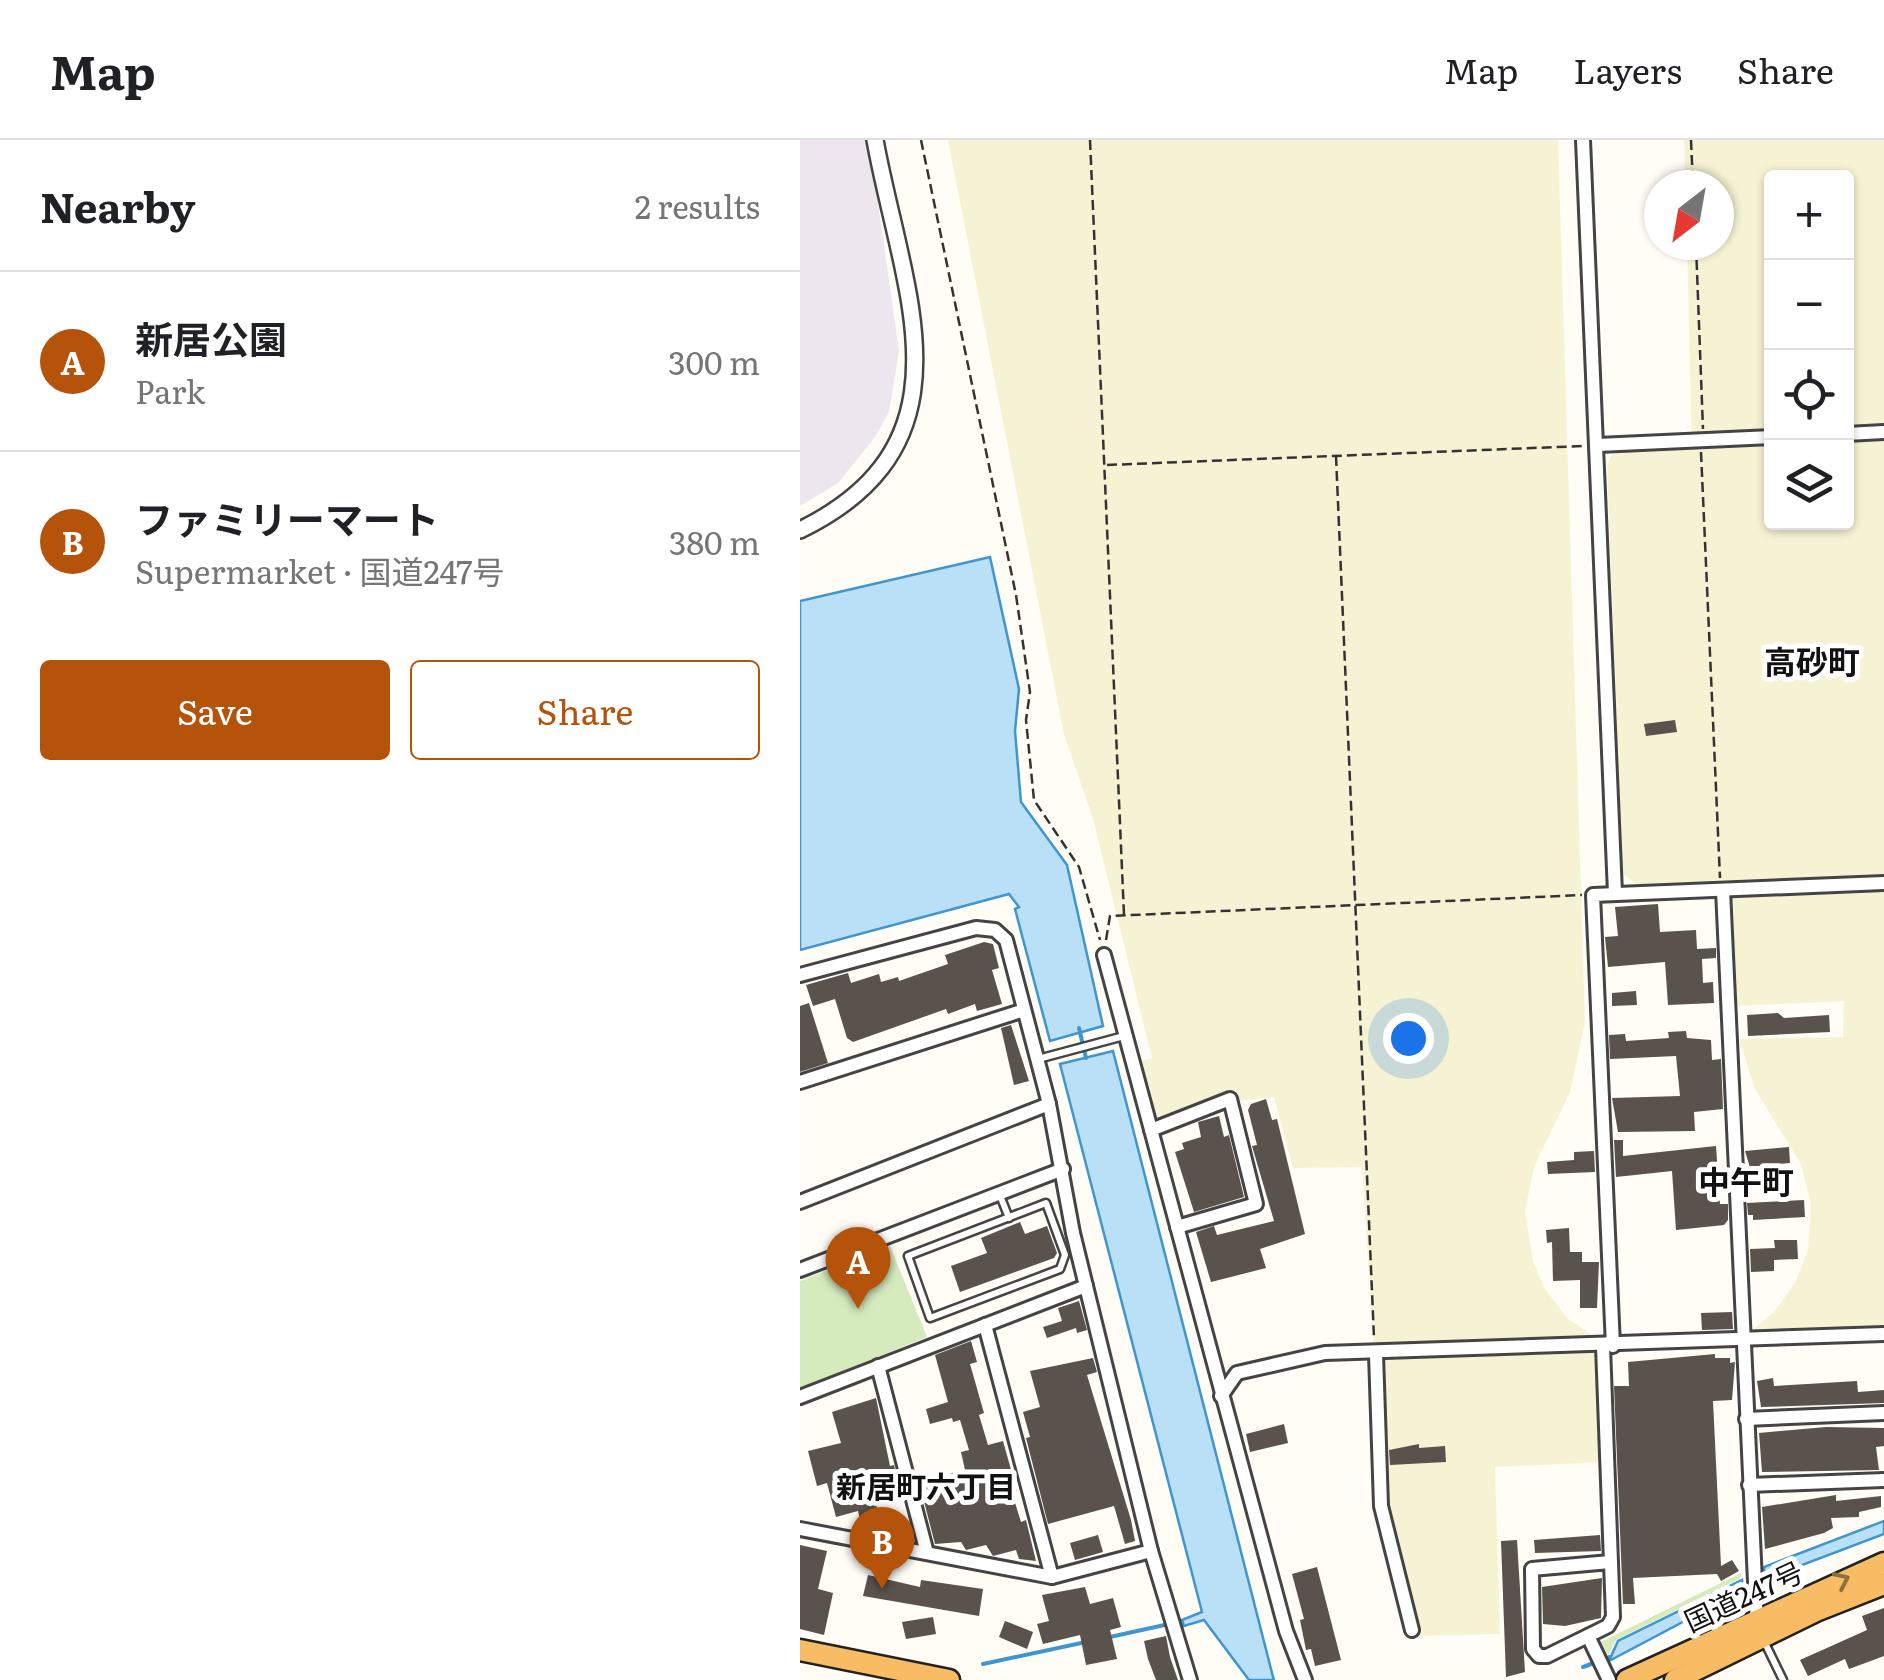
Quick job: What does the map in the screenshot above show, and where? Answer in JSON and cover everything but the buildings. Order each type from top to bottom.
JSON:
[{"type":"highway","name":"国道247号","points":[[1674,1680],[1758,1628],[1884,1563]]},
{"type":"highway","name":"国道247号","points":[[1626,1680],[1884,1584]]},
{"type":"highway","points":[[800,1650],[888,1674],[949,1680]]},
{"type":"street","points":[[800,530],[856,496],[879,470],[898,440],[917,376],[916,340],[875,140]]},
{"type":"street","points":[[1582,140],[1615,892]]},
{"type":"street","points":[[1854,434],[1884,432]]},
{"type":"street","points":[[1598,445],[1764,437]]},
{"type":"street","points":[[1610,1562],[1536,1567],[1530,1573],[1533,1649],[1539,1656],[1608,1626],[1613,1617],[1593,895],[1884,883]]},
{"type":"street","points":[[1722,890],[1758,1628]]},
{"type":"street","points":[[800,975],[976,928],[995,930],[1006,940],[1049,1104],[1086,1286],[1151,1551],[1190,1680]]},
{"type":"street","points":[[1104,954],[1286,1631],[1306,1680]]},
{"type":"street","points":[[800,1082],[1024,1010]]},
{"type":"street","points":[[1152,1130],[1230,1099],[1256,1204],[1177,1228]]},
{"type":"street","points":[[800,1202],[1049,1104]]},
{"type":"street","points":[[800,1270],[1063,1168]]},
{"type":"street","points":[[800,1397],[1086,1286]]},
{"type":"street","points":[[985,1325],[1052,1577]]},
{"type":"street","points":[[1221,1396],[1237,1372],[1325,1353],[1884,1334]]},
{"type":"street","points":[[1376,1354],[1381,1506],[1412,1630]]},
{"type":"street","points":[[878,1366],[927,1553]]},
{"type":"street","points":[[1746,1419],[1884,1413]]},
{"type":"street","points":[[1749,1485],[1884,1480]]},
{"type":"street","points":[[801,1525],[1052,1577],[1151,1551]]},
{"type":"street","points":[[1588,1636],[1606,1674]]},
{"type":"lane","points":[[1037,1059],[1124,1036]]},
{"type":"lane","points":[[999,1193],[1010,1218]]},
{"type":"lane","points":[[1046,1204],[1065,1255],[1060,1269],[930,1318],[908,1256],[1010,1218],[1046,1204]]},
{"type":"lane","points":[[1758,1628],[1783,1680]]},
{"type":"path","points":[[921,140],[1016,595],[1030,692],[1026,720],[1034,800],[1079,867],[1104,954]]},
{"type":"path","points":[[1090,140],[1124,914]]},
{"type":"path","points":[[1692,140],[1693,170]]},
{"type":"path","points":[[1696,260],[1722,890]]},
{"type":"path","points":[[1105,465],[1598,445]]},
{"type":"path","points":[[1336,456],[1376,1354]]},
{"type":"path","points":[[1104,954],[1110,916],[1124,914],[1593,895]]},
{"type":"shaded area","points":[[800,140],[869,140],[899,351],[889,412],[875,437],[838,483],[800,506]]},
{"type":"shaded area","points":[[948,140],[1558,140],[1585,1022],[1570,1092],[1534,1167],[1525,1211],[1533,1262],[1545,1289],[1567,1318],[1599,1340],[1603,1462],[1495,1467],[1500,1634],[1416,1636],[1384,1505],[1362,1167],[1293,1168],[1274,1097],[1237,1101],[1232,1090],[1163,1118],[1152,1113],[1138,1062],[1152,1058],[1093,819],[1064,734]]},
{"type":"shaded area","points":[[1684,140],[1884,140],[1884,1330],[1751,1331],[1774,1312],[1795,1283],[1808,1250],[1811,1204],[1801,1164],[1755,1089],[1739,1039],[1843,1037],[1844,1001],[1733,1006],[1727,885],[1640,887],[1623,874],[1607,466],[1613,452],[1692,447],[1687,260],[1734,260],[1734,170],[1685,170]]},
{"type":"green space","points":[[890,1246],[927,1337],[800,1388],[800,1281]]},
{"type":"green space","points":[[1741,1573],[1741,1578],[1616,1640],[1608,1655],[1601,1642]]},
{"type":"water","points":[[990,557],[1019,689],[1015,731],[1021,802],[1067,865],[1103,1026],[1050,1041],[1015,909],[1019,907],[1009,894],[800,950],[800,601]]},
{"type":"water","points":[[1113,1051],[1274,1680],[1249,1680],[1204,1620],[1184,1626],[1182,1620],[1202,1612],[1060,1064]]},
{"type":"water","points":[[1884,1521],[1884,1534],[1765,1579],[1764,1567]]},
{"type":"water","points":[[1742,1580],[1743,1590],[1609,1661],[1618,1641]]},
{"type":"waterway","points":[[1079,1028],[1086,1058]]},
{"type":"waterway","points":[[1110,1637],[1169,1624]]},
{"type":"waterway","points":[[983,1664],[1086,1642]]},
{"type":"waterway","points":[[1583,1667],[1610,1657]]},
{"type":"place","name":"新居公園","points":[[858,1309]]},
{"type":"place","name":"ファミリーマート","points":[[882,1589]]},
{"type":"district","name":"高砂町","points":[[1812,660]]},
{"type":"district","name":"中午町","points":[[1746,1180]]},
{"type":"district","name":"新居町六丁目","points":[[926,1485]]}]
